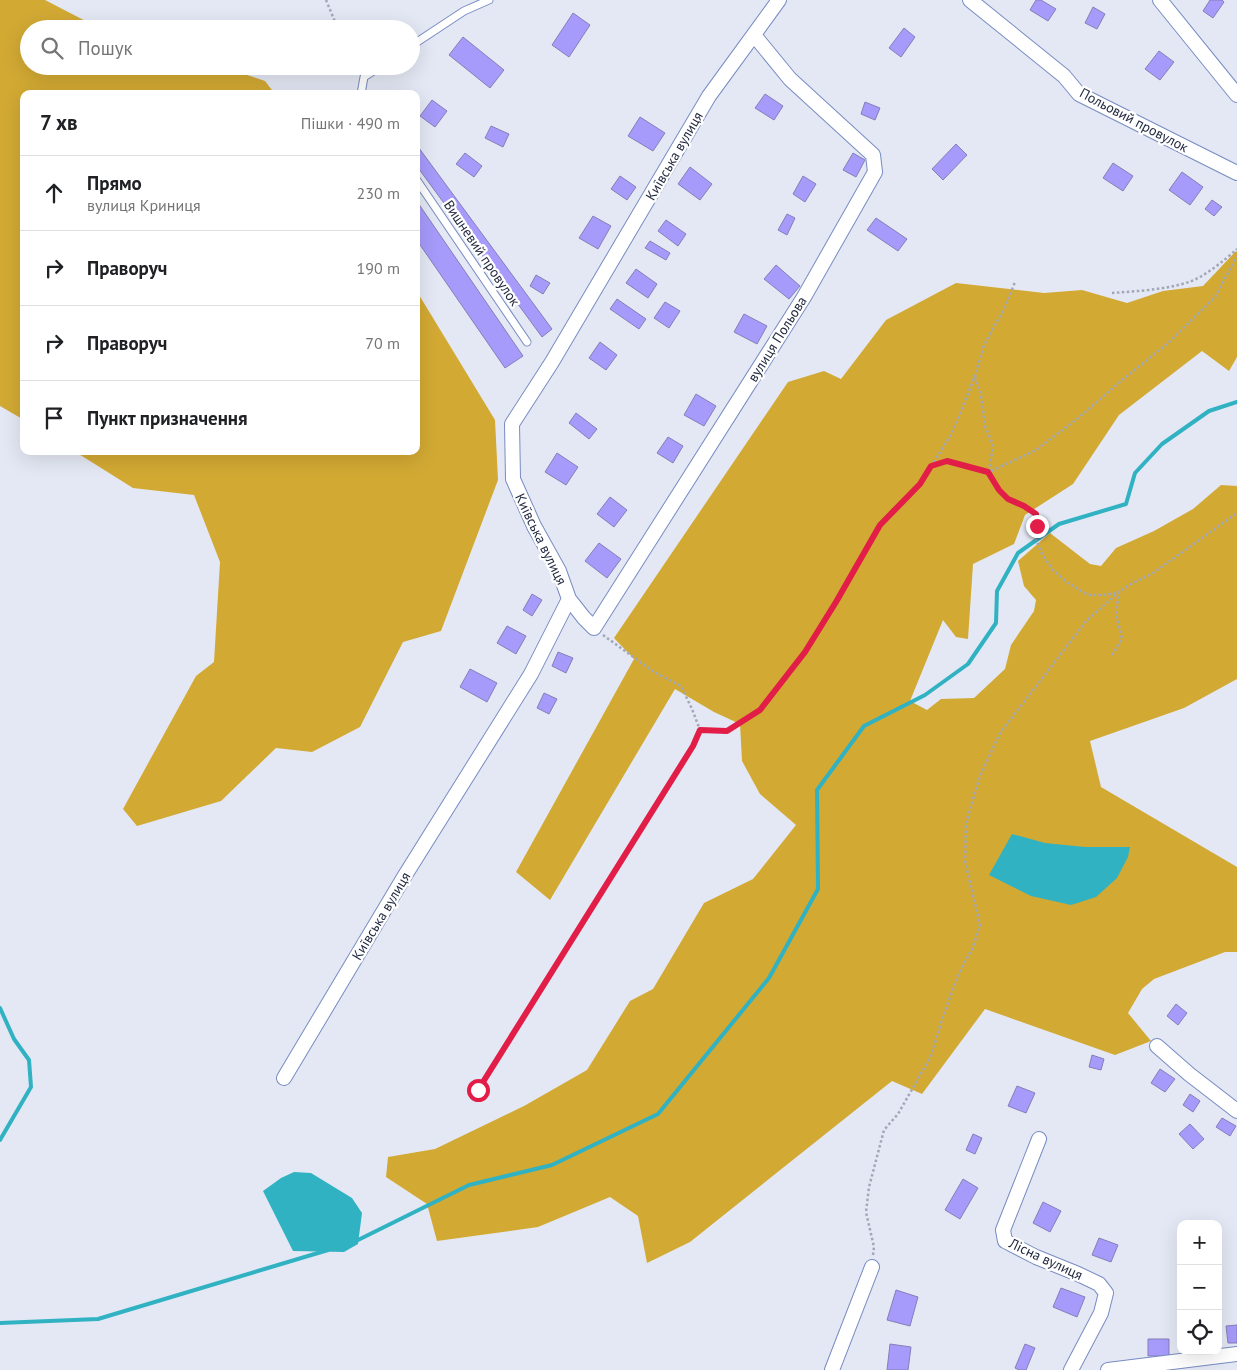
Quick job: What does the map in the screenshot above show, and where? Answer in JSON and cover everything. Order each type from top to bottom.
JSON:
[{"type":"street","name":"Київська вулиця","points":[[284,1078],[404,877],[531,674],[569,599],[559,571],[534,526],[512,479],[512,424],[552,362],[709,96],[780,0]]},
{"type":"street","name":"Польовий провулок","points":[[970,0],[1064,76],[1079,94],[1237,173]]},
{"type":"street","points":[[1160,0],[1237,95]]},
{"type":"street","name":"вулиця Польова","points":[[594,628],[804,296],[875,172],[873,156],[790,79],[754,35]]},
{"type":"street","points":[[569,599],[594,628]]},
{"type":"street","points":[[1157,1046],[1189,1074],[1237,1111]]},
{"type":"street","name":"Лісна вулиця","points":[[1039,1139],[1002,1230],[1005,1241],[1036,1257],[1099,1284],[1106,1293],[1101,1314],[1071,1370]]},
{"type":"street","points":[[832,1370],[872,1267]]},
{"type":"street","points":[[1108,1370],[1237,1354]]},
{"type":"lane","points":[[420,40],[464,11],[490,0]]},
{"type":"lane","points":[[362,90],[364,77],[367,75]]},
{"type":"lane","name":"Вишневий провулок","points":[[420,185],[527,342]]},
{"type":"path","points":[[326,0],[334,20]]},
{"type":"path","points":[[1112,293],[1154,290],[1190,282],[1217,266],[1237,249]]},
{"type":"path","points":[[931,466],[947,461],[988,472],[1036,450],[1077,419],[1121,380],[1168,343],[1215,297],[1237,256]]},
{"type":"path","points":[[700,730],[727,731],[760,710],[805,652],[880,525],[920,484],[952,433],[975,376],[984,345],[1015,282]]},
{"type":"path","points":[[975,376],[981,395],[985,426],[993,445],[988,472],[999,490],[1008,499],[1036,514],[1036,540],[1042,554],[1053,570],[1068,583],[1088,596],[1119,592]]},
{"type":"path","points":[[872,1267],[874,1247],[866,1212],[868,1187],[884,1130],[898,1114],[931,1056],[959,973],[973,947],[980,925],[965,861],[966,823],[980,776],[1000,733],[1087,620],[1119,592],[1154,573],[1237,513]]},
{"type":"path","points":[[1112,655],[1122,639],[1116,614],[1119,592]]},
{"type":"path","points":[[478,1090],[693,746],[700,730],[681,686],[654,672],[594,628]]},
{"type":"shaded area","points":[[0,0],[45,0],[84,20],[20,20],[20,75],[247,75],[265,81],[272,90],[20,90],[20,418],[0,406]]},
{"type":"shaded area","points":[[1236,251],[1237,357],[1229,371],[1202,351],[1119,415],[1073,484],[1025,515],[1014,544],[973,564],[968,639],[956,637],[943,620],[910,701],[927,710],[941,699],[974,698],[1005,669],[1011,645],[1034,611],[1036,600],[1024,586],[1018,561],[1050,533],[1090,564],[1101,566],[1116,548],[1154,531],[1193,509],[1221,485],[1237,486],[1237,679],[1184,708],[1090,741],[1101,787],[1237,867],[1237,952],[1225,952],[1154,979],[1142,989],[1128,1013],[1151,1041],[1115,1055],[985,1009],[922,1094],[892,1081],[690,1242],[647,1263],[638,1216],[610,1197],[538,1227],[437,1241],[427,1204],[386,1177],[388,1157],[435,1149],[524,1106],[587,1070],[630,1001],[653,989],[704,903],[753,879],[796,825],[760,794],[742,761],[740,724],[714,712],[675,689],[550,900],[516,872],[634,659],[614,638],[788,382],[824,371],[841,379],[886,320],[956,283],[1044,293],[1082,290],[1127,303],[1163,291],[1203,286]]},
{"type":"shaded area","points":[[420,297],[495,420],[498,480],[441,631],[403,642],[360,727],[312,752],[276,748],[221,801],[137,826],[123,809],[196,676],[214,662],[220,562],[194,495],[133,488],[80,455],[420,455]]},
{"type":"water","points":[[1012,834],[1045,843],[1085,847],[1130,847],[1128,857],[1117,878],[1096,897],[1071,905],[1031,896],[989,875]]},
{"type":"water","points":[[294,1172],[311,1173],[352,1198],[362,1213],[358,1244],[344,1252],[293,1251],[263,1191],[281,1178]]},
{"type":"building","points":[[1036,0],[1041,0],[1056,9],[1048,21],[1030,10]]},
{"type":"building","points":[[1210,0],[1222,0],[1224,2],[1213,18],[1203,11]]},
{"type":"building","points":[[1093,7],[1105,14],[1097,29],[1085,23]]},
{"type":"building","points":[[573,13],[590,25],[569,57],[552,45]]},
{"type":"building","points":[[904,28],[915,37],[901,57],[889,48]]},
{"type":"building","points":[[463,37],[504,70],[490,88],[449,55]]},
{"type":"building","points":[[1159,51],[1174,62],[1160,80],[1145,69]]},
{"type":"building","points":[[765,94],[783,106],[774,120],[755,108]]},
{"type":"building","points":[[432,100],[447,111],[435,127],[420,116]]},
{"type":"building","points":[[865,102],[880,108],[875,120],[861,114]]},
{"type":"building","points":[[640,117],[665,133],[653,151],[628,136]]},
{"type":"building","points":[[491,126],[509,134],[503,147],[485,138]]},
{"type":"building","points":[[956,144],[967,155],[943,180],[932,169]]},
{"type":"building","points":[[420,149],[552,329],[542,337],[420,170]]},
{"type":"building","points":[[465,153],[482,166],[474,177],[456,164]]},
{"type":"building","points":[[853,153],[865,160],[856,177],[843,170]]},
{"type":"building","points":[[1113,163],[1133,176],[1123,191],[1103,178]]},
{"type":"building","points":[[690,167],[712,184],[700,200],[678,184]]},
{"type":"building","points":[[1182,172],[1203,187],[1190,205],[1169,190]]},
{"type":"building","points":[[620,176],[636,187],[627,200],[611,189]]},
{"type":"building","points":[[803,176],[816,184],[805,202],[793,194]]},
{"type":"building","points":[[1212,200],[1222,207],[1214,216],[1205,209]]},
{"type":"building","points":[[420,206],[523,356],[505,368],[420,245]]},
{"type":"building","points":[[787,214],[795,218],[787,235],[778,230]]},
{"type":"building","points":[[593,216],[611,226],[598,249],[579,238]]},
{"type":"building","points":[[876,218],[907,239],[898,251],[867,230]]},
{"type":"building","points":[[666,220],[686,234],[678,246],[658,231]]},
{"type":"building","points":[[650,241],[670,253],[666,260],[645,248]]},
{"type":"building","points":[[776,265],[800,286],[789,299],[764,279]]},
{"type":"building","points":[[636,269],[657,284],[648,298],[626,283]]},
{"type":"building","points":[[536,275],[550,283],[543,294],[530,286]]},
{"type":"building","points":[[617,299],[646,319],[639,329],[610,309]]},
{"type":"building","points":[[665,302],[680,311],[669,328],[654,318]]},
{"type":"building","points":[[744,314],[767,326],[757,344],[734,332]]},
{"type":"building","points":[[600,342],[617,355],[606,370],[589,358]]},
{"type":"building","points":[[696,394],[716,406],[704,426],[684,415]]},
{"type":"building","points":[[576,413],[597,429],[589,439],[569,423]]},
{"type":"building","points":[[668,437],[683,446],[673,463],[657,453]]},
{"type":"building","points":[[557,453],[578,467],[566,485],[545,472]]},
{"type":"building","points":[[610,497],[627,510],[614,527],[597,514]]},
{"type":"building","points":[[599,543],[621,559],[607,578],[585,561]]},
{"type":"building","points":[[532,594],[542,600],[532,616],[523,610]]},
{"type":"building","points":[[507,626],[526,636],[516,654],[497,643]]},
{"type":"building","points":[[558,652],[573,658],[566,673],[552,666]]},
{"type":"building","points":[[470,669],[497,683],[487,702],[460,687]]},
{"type":"building","points":[[544,693],[557,699],[549,714],[537,708]]},
{"type":"building","points":[[1176,1004],[1187,1013],[1178,1025],[1167,1016]]},
{"type":"building","points":[[1092,1055],[1104,1059],[1101,1070],[1089,1067]]},
{"type":"building","points":[[1160,1069],[1175,1079],[1165,1092],[1151,1083]]},
{"type":"building","points":[[1017,1086],[1035,1093],[1026,1113],[1008,1106]]},
{"type":"building","points":[[1190,1094],[1200,1101],[1193,1112],[1183,1105]]},
{"type":"building","points":[[1222,1118],[1236,1126],[1230,1136],[1216,1127]]},
{"type":"building","points":[[1190,1124],[1204,1139],[1193,1149],[1179,1134]]},
{"type":"building","points":[[973,1134],[982,1138],[975,1154],[966,1150]]},
{"type":"building","points":[[963,1179],[978,1188],[960,1219],[945,1210]]},
{"type":"building","points":[[1043,1202],[1061,1211],[1050,1232],[1033,1223]]},
{"type":"building","points":[[1099,1238],[1118,1245],[1111,1262],[1092,1255]]},
{"type":"building","points":[[1061,1288],[1085,1297],[1077,1317],[1053,1307]]},
{"type":"building","points":[[896,1290],[918,1297],[910,1326],[887,1320]]},
{"type":"building","points":[[1237,1325],[1237,1343],[1228,1343],[1226,1326]]},
{"type":"building","points":[[1148,1339],[1169,1339],[1169,1356],[1148,1356]]},
{"type":"building","points":[[890,1344],[911,1347],[908,1370],[887,1370]]},
{"type":"building","points":[[1025,1344],[1035,1348],[1026,1370],[1019,1370],[1015,1368]]},
{"type":"waterway","points":[[356,1241],[469,1185],[552,1165],[658,1114],[769,978],[818,889],[817,790],[864,726],[925,695],[968,664],[996,623],[997,591],[1018,553],[1059,524],[1126,504],[1135,473],[1162,444],[1209,411],[1237,402]]},
{"type":"waterway","points":[[0,1008],[14,1039],[29,1060],[31,1087],[0,1140]]},
{"type":"waterway","points":[[0,1323],[98,1319],[328,1250]]},
{"type":"route","points":[[478,1090],[693,746],[700,730],[727,731],[760,710],[805,652],[880,525],[920,484],[931,466],[947,461],[988,472],[999,490],[1008,499],[1036,514],[1037,526]]}]
